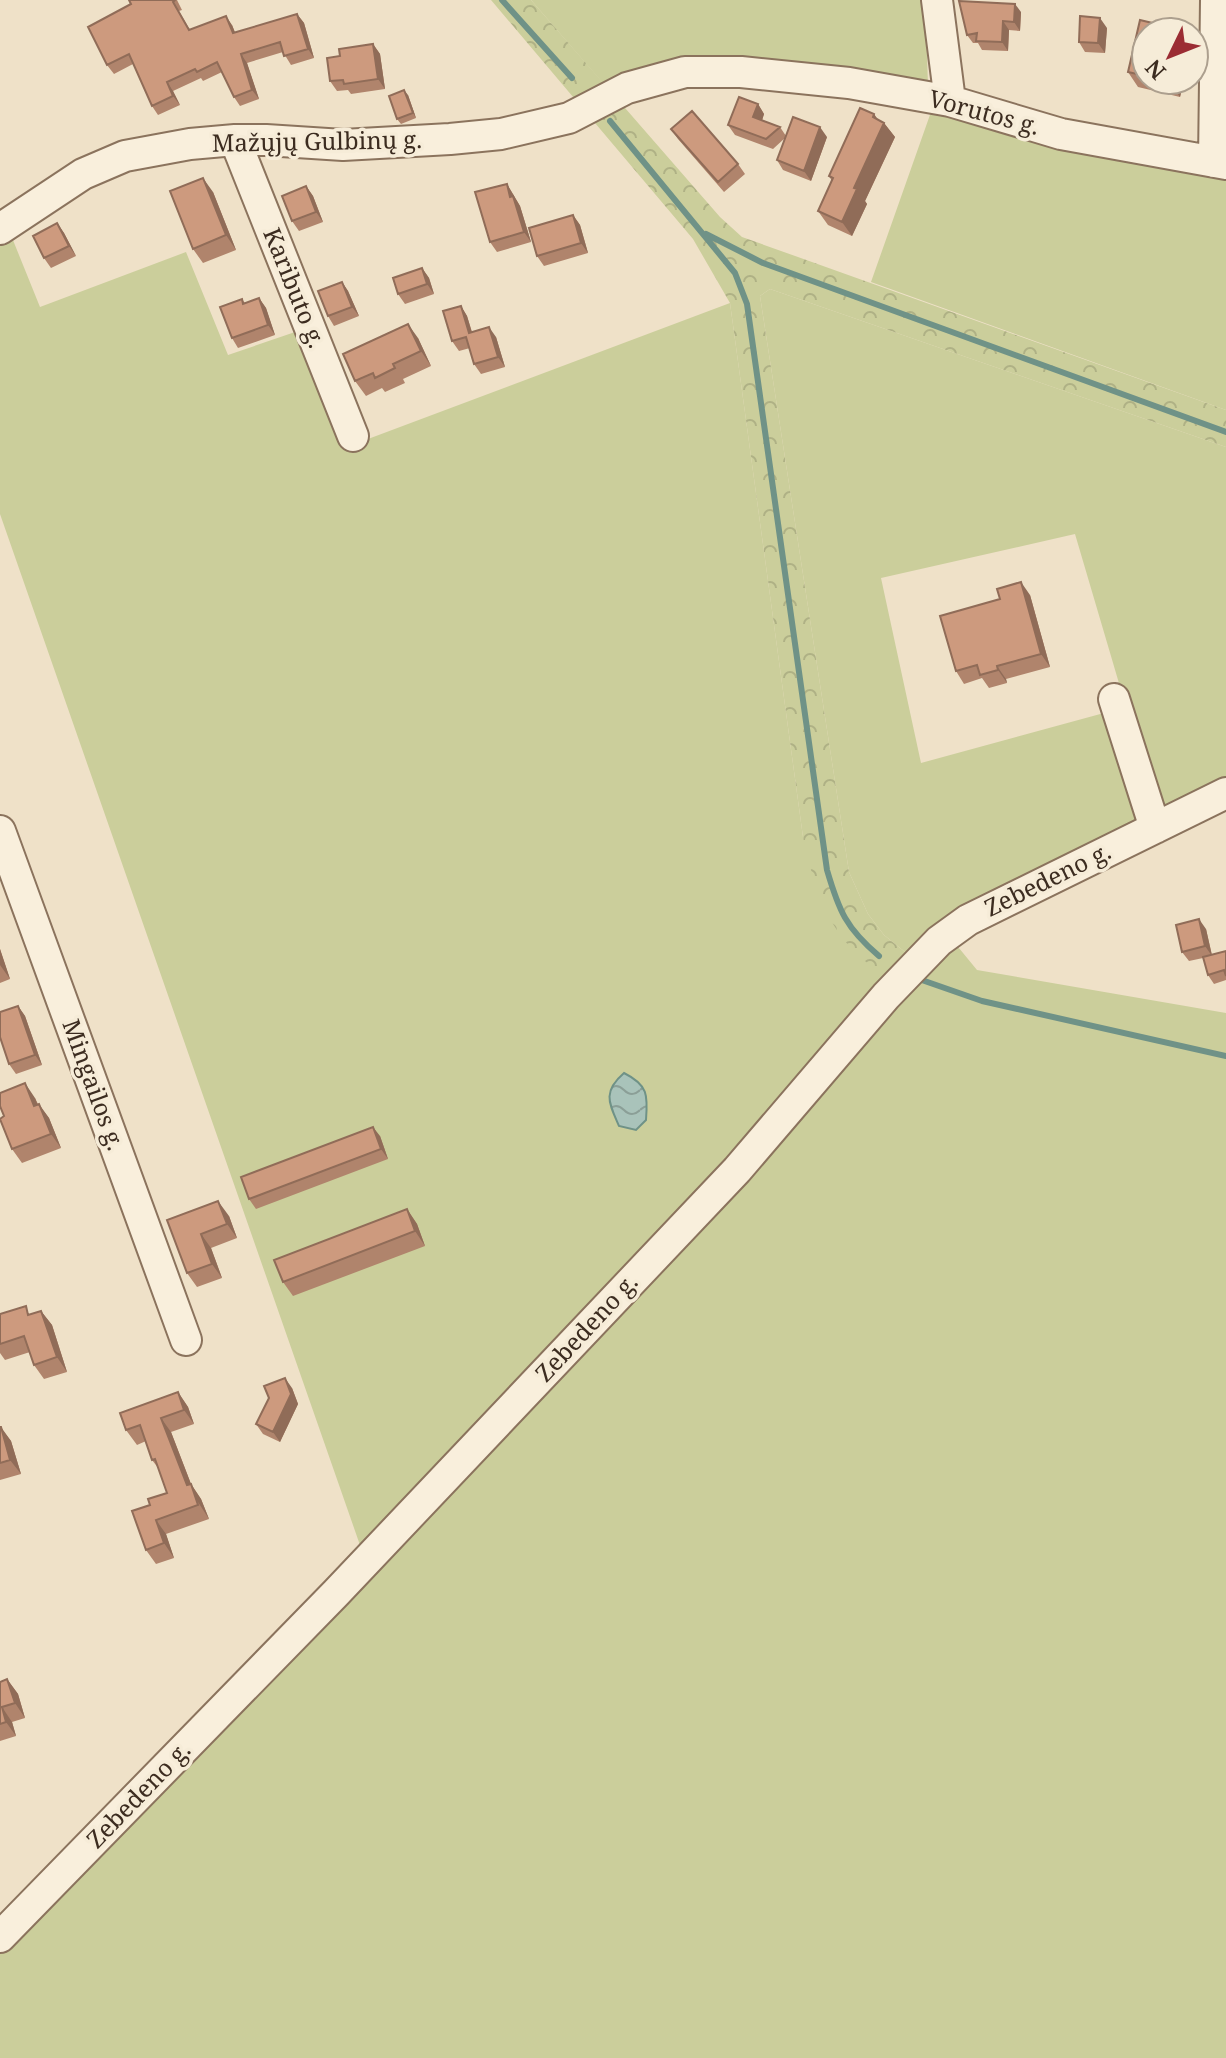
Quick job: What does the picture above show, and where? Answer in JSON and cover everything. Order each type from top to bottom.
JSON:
[{"type":"street","points":[[937,0],[950,101]]},
{"type":"street","points":[[1216,0],[1220,163]]},
{"type":"street","name":"Mažųjų Gulbinų g.","points":[[0,229],[83,174],[125,156],[190,144],[235,140],[343,145],[501,134],[569,118],[627,88],[685,72],[741,72]]},
{"type":"street","name":"Vorutos g.","points":[[741,72],[849,83],[950,101],[1061,134],[1220,163]]},
{"type":"street","name":"Kaributo g.","points":[[235,140],[353,436]]},
{"type":"street","points":[[1114,699],[1155,828]]},
{"type":"street","name":"Zebedeno g.","points":[[0,1937],[336,1593],[737,1170],[886,996],[939,941],[968,920],[1226,793]]},
{"type":"street","name":"Mingailos g.","points":[[0,831],[186,1340]]},
{"type":"green space","points":[[491,0],[531,0],[720,217],[742,237],[1226,410],[1226,447],[770,289],[760,296],[849,872],[868,914],[884,935],[910,956],[887,978],[857,954],[834,925],[815,883],[803,837],[730,303],[693,239]]},
{"type":"green space","points":[[531,0],[925,0],[928,85],[822,73],[608,89]]},
{"type":"green space","points":[[931,112],[1226,172],[1226,410],[871,282]]},
{"type":"green space","points":[[0,208],[40,307],[186,252],[228,355],[298,331],[344,448],[730,303],[803,837],[887,978],[746,1145],[361,1548],[0,514]]},
{"type":"green space","points":[[770,289],[1226,447],[1226,780],[910,956],[884,935],[868,914],[849,872],[760,296]],"holes":[[[1075,534],[1126,707],[921,763],[881,578]]]},
{"type":"green space","points":[[954,942],[977,970],[1226,1013],[1226,2058],[0,2058],[0,1950]]},
{"type":"water","points":[[624,1073],[638,1082],[645,1092],[646,1120],[636,1130],[619,1126],[610,1104],[610,1092]]},
{"type":"building","points":[[129,0],[175,0],[173,2],[189,30],[226,16],[233,33],[297,14],[308,49],[284,56],[280,42],[241,54],[252,90],[234,97],[217,62],[197,72],[195,69],[167,82],[173,96],[152,106],[129,54],[107,65],[88,27],[131,4]]},
{"type":"building","points":[[959,1],[1015,4],[1014,22],[1003,21],[1002,42],[976,41],[977,33],[967,35]]},
{"type":"building","points":[[1080,16],[1100,18],[1098,43],[1079,42]]},
{"type":"building","points":[[373,44],[378,79],[344,84],[343,80],[330,81],[327,58],[340,56],[339,49]]},
{"type":"building","points":[[404,90],[413,113],[397,119],[389,96]]},
{"type":"building","points":[[739,97],[758,104],[753,117],[780,127],[766,139],[728,125]]},
{"type":"building","points":[[860,108],[884,123],[842,222],[818,211],[833,178],[829,176]]},
{"type":"building","points":[[692,111],[738,164],[718,182],[671,129]]},
{"type":"building","points":[[793,117],[820,127],[804,171],[777,160]]},
{"type":"building","points":[[203,178],[226,235],[193,249],[170,191]]},
{"type":"building","points":[[507,184],[524,232],[490,242],[475,192]]},
{"type":"building","points":[[306,186],[316,212],[292,221],[282,196]]},
{"type":"building","points":[[573,215],[581,243],[537,256],[529,228]]},
{"type":"building","points":[[57,223],[69,246],[44,258],[33,236]]},
{"type":"building","points":[[422,268],[427,284],[398,294],[393,278]]},
{"type":"building","points":[[342,282],[352,307],[328,316],[318,291]]},
{"type":"building","points":[[259,298],[268,325],[232,338],[220,307],[242,299],[243,304]]},
{"type":"building","points":[[461,306],[469,333],[489,327],[498,357],[474,364],[466,337],[452,341],[443,311]]},
{"type":"building","points":[[408,324],[421,351],[393,364],[395,368],[375,378],[373,373],[355,381],[343,354]]},
{"type":"building","points":[[1021,582],[1041,654],[997,666],[998,670],[980,675],[977,665],[956,671],[940,616],[1000,599],[997,589]]},
{"type":"building","points":[[1199,919],[1205,946],[1182,952],[1176,925]]},
{"type":"building","points":[[1226,951],[1226,976],[1224,970],[1208,975],[1203,957]]},
{"type":"building","points":[[18,1006],[35,1055],[9,1064],[0,1037],[0,1012]]},
{"type":"building","points":[[25,1083],[34,1106],[39,1104],[51,1134],[12,1149],[0,1119],[4,1116],[0,1093]]},
{"type":"building","points":[[373,1127],[381,1149],[249,1199],[241,1177]]},
{"type":"building","points":[[218,1201],[227,1224],[201,1234],[212,1264],[187,1273],[167,1220]]},
{"type":"building","points":[[407,1209],[415,1231],[283,1282],[274,1260]]},
{"type":"building","points":[[26,1306],[28,1315],[41,1311],[57,1357],[34,1365],[24,1336],[0,1344],[0,1314]]},
{"type":"building","points":[[285,1378],[291,1394],[273,1432],[256,1424],[269,1398],[264,1386]]},
{"type":"building","points":[[178,1392],[184,1410],[161,1418],[198,1505],[156,1520],[164,1543],[146,1550],[132,1511],[150,1505],[148,1499],[167,1493],[140,1425],[126,1430],[120,1413]]},
{"type":"building","points":[[0,1427],[10,1460],[0,1463]]},
{"type":"building","points":[[7,1679],[15,1703],[2,1707],[6,1722],[0,1724],[0,1682]]},
{"type":"waterway","points":[[502,0],[572,78]]},
{"type":"waterway","points":[[610,121],[735,273],[747,304],[827,870],[845,918],[879,956]]},
{"type":"waterway","points":[[706,234],[763,263],[1226,432]]},
{"type":"waterway","points":[[916,978],[982,1001],[1226,1056]]}]
